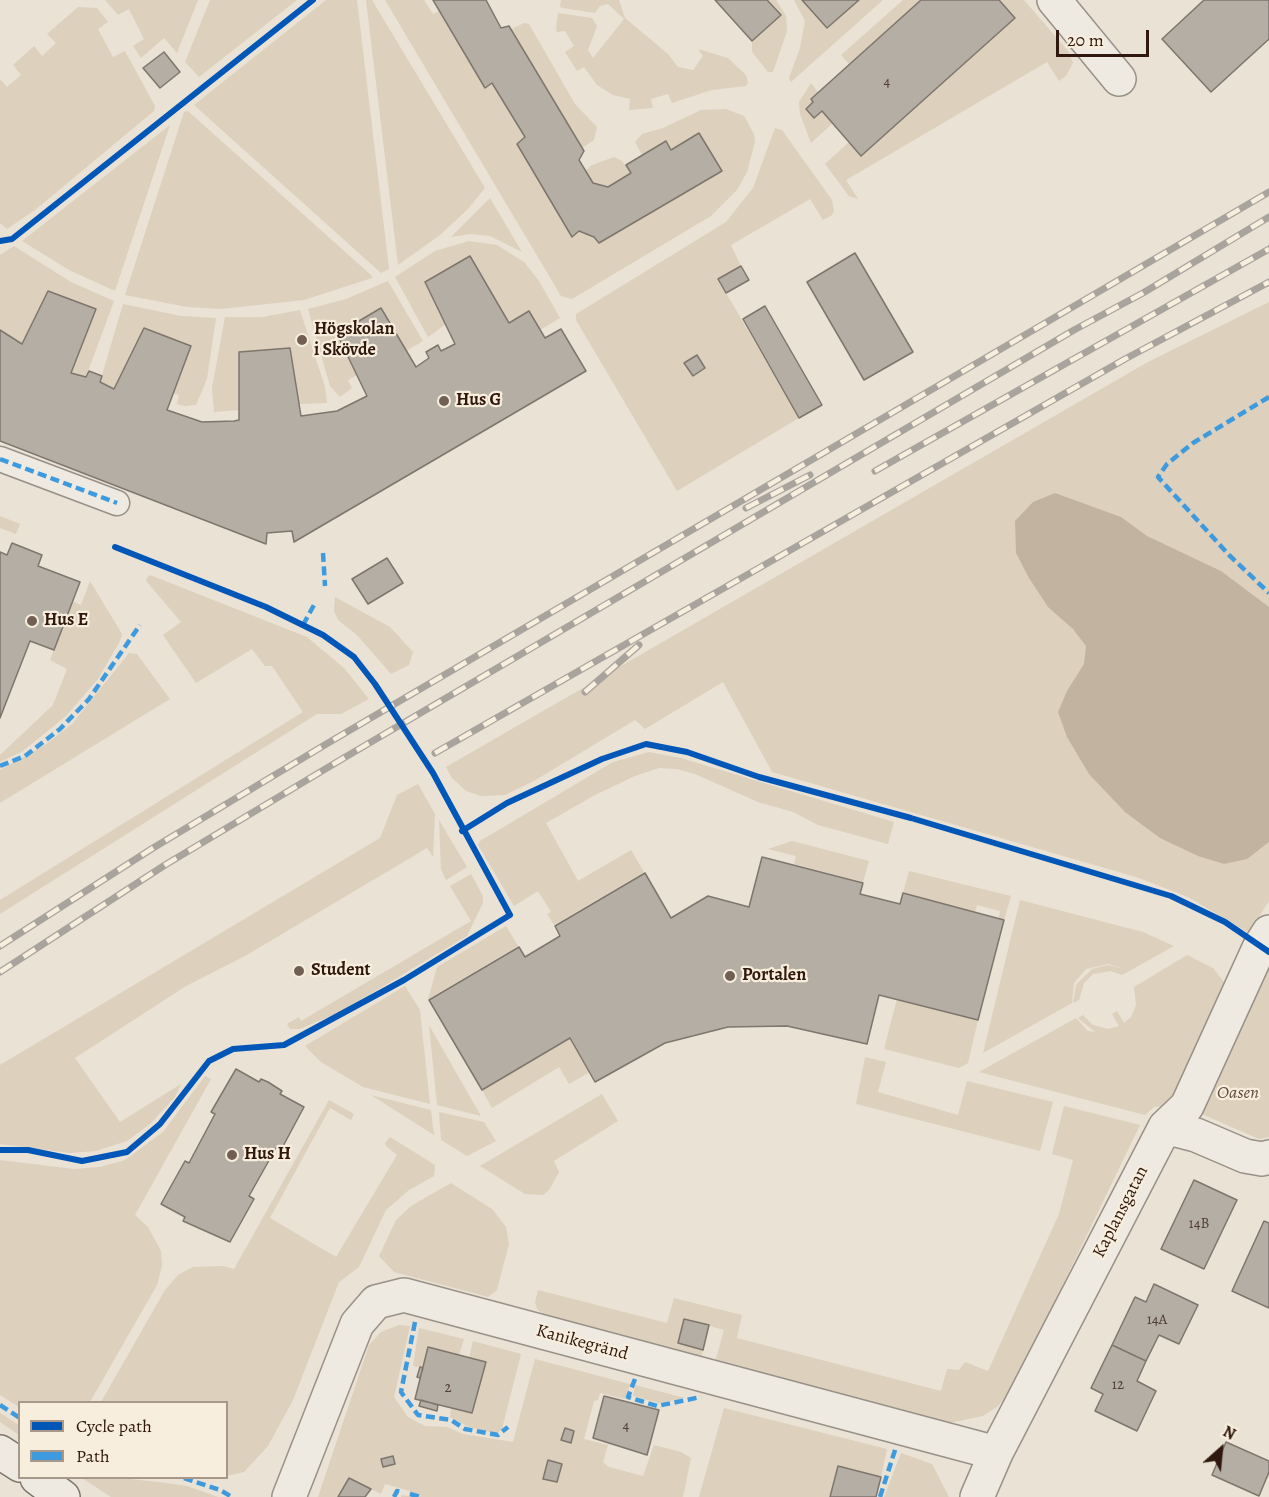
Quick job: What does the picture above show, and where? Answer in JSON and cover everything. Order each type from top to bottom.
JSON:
[{"type":"street","points":[[1054,0],[1119,79]]},
{"type":"street","points":[[0,459],[117,503]]},
{"type":"street","name":"Kaplansgatan","points":[[977,1497],[996,1453],[1165,1127],[1187,1106],[1260,946],[1269,932]]},
{"type":"street","points":[[1165,1127],[1196,1135],[1245,1156],[1262,1159],[1269,1157]]},
{"type":"street","name":"Kanikegränd","points":[[289,1497],[357,1324],[376,1302],[404,1295],[996,1453]]},
{"type":"street","points":[[0,1452],[18,1464]]},
{"type":"street","points":[[37,1479],[63,1497]]},
{"type":"green space","points":[[105,0],[198,0],[177,53],[164,38],[141,58],[133,46],[144,39],[129,9],[118,15]]},
{"type":"green space","points":[[210,0],[297,0],[199,77],[185,62]]},
{"type":"green space","points":[[326,0],[357,0],[389,269],[381,273],[194,105]]},
{"type":"green space","points":[[366,0],[372,0],[485,188],[468,209],[440,235],[398,265]]},
{"type":"green space","points":[[385,0],[424,0],[433,14],[439,11],[485,88],[492,83],[525,137],[517,144],[572,237],[579,231],[594,237],[599,243],[721,171],[699,133],[671,150],[665,141],[642,155],[635,142],[642,134],[663,128],[701,110],[726,109],[744,116],[754,134],[755,142],[747,172],[737,190],[711,216],[572,299],[561,296]]},
{"type":"green space","points":[[561,0],[619,0],[625,18],[668,54],[678,67],[693,70],[703,56],[698,49],[728,58],[746,75],[748,83],[746,86],[712,90],[672,103],[668,94],[651,99],[653,108],[629,110],[630,99],[613,95],[597,85],[584,67],[577,71],[565,52],[574,46],[565,31],[557,32],[556,29],[558,13],[592,18],[597,26],[588,50],[593,58],[624,19],[608,4],[600,6],[595,13],[560,7]]},
{"type":"green space","points":[[767,0],[776,0],[786,16],[787,31],[773,72],[768,72],[752,52],[752,41],[781,15]]},
{"type":"green space","points":[[794,0],[883,0],[791,82],[789,78],[800,48],[805,21]]},
{"type":"green space","points":[[903,0],[921,0],[849,64],[841,55]]},
{"type":"green space","points":[[999,0],[1024,0],[1068,51],[1073,63],[1066,76],[1059,81],[1047,62],[846,180],[858,199],[849,196],[825,164],[849,142],[861,155],[1015,18]]},
{"type":"green space","points":[[78,7],[97,8],[108,22],[98,29],[113,57],[125,51],[155,106],[154,111],[35,210],[7,229],[0,223],[0,79],[7,87],[21,75],[13,65],[34,46],[42,56],[56,43],[47,34]]},
{"type":"green space","points":[[524,23],[529,24],[575,104],[597,127],[594,140],[582,148],[512,29]]},
{"type":"green space","points":[[811,83],[818,92],[806,109],[814,118],[822,111],[833,123],[811,143],[800,114],[799,102]]},
{"type":"green space","points":[[188,111],[372,278],[304,300],[221,309],[187,307],[125,295],[184,112]]},
{"type":"green space","points":[[170,125],[115,291],[69,270],[22,241]]},
{"type":"green space","points":[[775,128],[782,130],[832,200],[834,211],[832,215],[823,220],[810,199],[731,245],[741,266],[718,279],[799,418],[677,491],[576,320],[576,314],[726,222],[753,188]]},
{"type":"green space","points":[[614,157],[622,161],[631,173],[608,187],[593,183],[585,171],[592,165]]},
{"type":"green space","points":[[490,198],[522,252],[490,236],[470,234],[451,237]]},
{"type":"green space","points":[[469,241],[497,245],[524,262],[539,281],[560,318],[540,330],[529,312],[509,323],[446,324],[428,337],[395,277],[435,251]]},
{"type":"green space","points":[[14,246],[71,282],[114,301],[86,377],[71,373],[96,309],[48,291],[22,344],[0,330],[0,255]]},
{"type":"green space","points":[[388,281],[423,341],[406,351],[381,308],[337,334],[357,375],[348,380],[352,388],[340,397],[330,386],[308,309],[346,299]]},
{"type":"green space","points":[[1269,302],[1269,901],[1249,933],[1188,897],[1136,877],[772,772],[723,682],[645,729],[635,720],[534,781],[505,795],[481,796],[466,791],[452,778],[446,767],[1148,362]]},
{"type":"green space","points":[[123,304],[181,316],[216,318],[207,379],[196,405],[177,404],[179,395],[173,393],[191,346],[144,328],[114,389],[100,382]]},
{"type":"green space","points":[[300,310],[325,387],[327,403],[299,404],[290,348],[239,352],[239,410],[214,412],[212,388],[225,317],[263,317]]},
{"type":"green space","points":[[0,516],[20,524],[16,534],[0,528]]},
{"type":"green space","points":[[150,575],[307,637],[344,668],[369,699],[341,714],[317,714],[0,914],[0,900],[303,712],[272,666],[265,666],[252,649],[196,683],[163,635],[181,622],[147,582],[146,579]]},
{"type":"green space","points":[[90,581],[122,634],[120,641],[98,679],[66,716],[23,751],[0,762],[0,755],[53,705],[67,669],[50,660],[72,601],[81,605]]},
{"type":"green space","points":[[335,597],[390,627],[413,652],[409,665],[391,674],[357,635],[338,620],[334,611]]},
{"type":"green space","points":[[129,653],[137,654],[170,699],[0,803],[0,770],[45,745],[72,724]]},
{"type":"green space","points":[[649,752],[681,758],[894,822],[888,844],[818,825],[793,812],[758,802],[695,774],[677,769],[659,768],[635,776],[595,795],[546,823],[578,881],[631,850],[644,872],[554,925],[547,914],[551,912],[538,891],[514,906],[478,845],[480,841],[613,762]]},
{"type":"green space","points":[[418,784],[435,814],[433,857],[427,848],[245,956],[186,986],[75,1058],[120,1122],[181,1084],[175,1097],[151,1123],[127,1141],[96,1151],[70,1153],[0,1144],[0,1065],[380,838],[397,795]]},
{"type":"green space","points":[[439,820],[467,867],[446,880],[441,869]]},
{"type":"green space","points":[[792,841],[869,861],[863,882],[794,864],[796,856],[768,849]]},
{"type":"green space","points":[[909,871],[1011,896],[1004,920],[999,918],[1000,911],[977,905],[975,912],[903,893]]},
{"type":"green space","points":[[471,874],[483,896],[483,903],[467,936],[340,1012],[300,1029],[290,1029],[287,1024],[299,1017],[301,1021],[471,921],[450,886]]},
{"type":"green space","points":[[1020,900],[1143,932],[1174,946],[1122,975],[1111,971],[1093,974],[1084,983],[1079,1000],[1073,1003],[1076,985],[1092,969],[1108,965],[1125,969],[1108,964],[1086,969],[1074,983],[1072,1003],[983,1053]]},
{"type":"green space","points":[[506,926],[518,946],[428,999],[437,967]]},
{"type":"green space","points":[[1187,955],[1213,968],[1224,982],[1230,1001],[1179,1105],[1154,1107],[1145,1115],[979,1072],[1076,1018],[1088,1031],[1095,1032],[1078,1018],[1083,1015],[1093,1025],[1108,1029],[1119,1026],[1112,1014],[1117,1011],[1124,1023],[1131,1017],[1136,1005],[1134,987]]},
{"type":"green space","name":"Oasen","points":[[1269,966],[1269,1137],[1259,1139],[1195,1111]]},
{"type":"green space","points":[[405,986],[420,1010],[430,1104],[363,1087],[321,1062],[305,1046]]},
{"type":"green space","points":[[897,999],[978,1020],[968,1063],[959,1068],[884,1049]]},
{"type":"green space","points":[[429,1025],[481,1116],[437,1105]]},
{"type":"green space","points":[[570,1038],[590,1072],[569,1084],[559,1067],[492,1108],[482,1090]]},
{"type":"green space","points":[[865,1057],[886,1062],[878,1092],[958,1115],[967,1081],[1053,1102],[1040,1151],[856,1104]]},
{"type":"green space","points":[[205,1076],[211,1079],[135,1215],[148,1227],[161,1251],[162,1266],[157,1285],[91,1401],[18,1401],[18,1406],[0,1395],[0,1160],[74,1169],[100,1167],[125,1160],[163,1132]]},
{"type":"green space","points":[[602,1094],[618,1121],[554,1161],[559,1172],[549,1190],[543,1195],[525,1194],[480,1166]]},
{"type":"green space","points":[[371,1095],[431,1110],[434,1135]]},
{"type":"green space","points":[[329,1100],[354,1114],[351,1120],[330,1108],[270,1218],[336,1257],[397,1155],[386,1146],[385,1143],[390,1137],[435,1165],[434,1176],[409,1190],[386,1210],[359,1267],[339,1282],[293,1400],[268,1446],[244,1472],[228,1476],[228,1401],[102,1401],[165,1290],[178,1275],[193,1267],[223,1266],[234,1269]]},
{"type":"green space","points":[[1064,1106],[1140,1125],[1013,1388],[998,1406],[983,1416],[949,1423],[715,1362],[724,1330],[685,1319],[703,1350],[701,1357],[545,1316],[537,1309],[535,1302],[538,1290],[667,1323],[674,1298],[742,1315],[737,1338],[941,1391],[947,1369],[959,1370],[965,1362],[988,1371],[1059,1214],[1073,1160],[1052,1154]]},
{"type":"green space","points":[[439,1112],[484,1122],[496,1141],[467,1156],[441,1140]]},
{"type":"green space","points":[[451,1183],[492,1209],[506,1227],[509,1244],[497,1290],[488,1297],[394,1272],[379,1256],[396,1220],[411,1206]]},
{"type":"green space","points":[[399,1325],[410,1326],[394,1397],[408,1417],[425,1426],[447,1427],[463,1434],[513,1442],[535,1359],[630,1384],[625,1399],[600,1393],[598,1400],[594,1401],[584,1439],[608,1445],[603,1462],[609,1467],[643,1476],[654,1445],[681,1452],[691,1458],[683,1497],[401,1497],[401,1495],[409,1496],[410,1491],[385,1484],[381,1494],[349,1478],[338,1497],[318,1497],[369,1345],[381,1332]]},
{"type":"green space","points":[[419,1328],[464,1339],[459,1355],[428,1347],[423,1368],[413,1366]]},
{"type":"green space","points":[[473,1341],[521,1354],[502,1429],[496,1434],[469,1427],[450,1417],[451,1408],[472,1413],[486,1362],[469,1358]]},
{"type":"green space","points":[[635,1385],[685,1398],[659,1403],[633,1396]]},
{"type":"green space","points":[[724,1408],[887,1449],[881,1477],[838,1466],[830,1497],[699,1497]]},
{"type":"green space","points":[[0,1413],[18,1424],[18,1434],[0,1422]]},
{"type":"green space","points":[[901,1453],[932,1464],[949,1497],[884,1497]]},
{"type":"green space","points":[[84,1479],[131,1479],[166,1483],[187,1486],[218,1497],[111,1497]]},
{"type":"shaded area","points":[[1055,493],[1121,517],[1147,536],[1221,571],[1269,607],[1269,842],[1247,859],[1224,864],[1198,856],[1160,838],[1125,812],[1089,774],[1067,737],[1058,712],[1067,691],[1084,664],[1086,646],[1073,629],[1048,607],[1016,553],[1015,521],[1033,502]]},
{"type":"building","points":[[433,0],[486,0],[501,28],[509,26],[584,151],[579,160],[593,183],[608,187],[631,173],[626,165],[666,141],[671,150],[699,133],[722,171],[599,243],[594,237],[579,231],[572,237],[517,144],[525,137],[492,83],[485,88]]},
{"type":"building","points":[[715,0],[767,0],[781,15],[752,41]]},
{"type":"building","points":[[802,0],[859,0],[827,28]]},
{"type":"building","points":[[921,0],[999,0],[1015,18],[861,156],[822,111],[814,118],[806,109],[813,102],[811,99]]},
{"type":"building","points":[[1204,0],[1269,0],[1269,39],[1211,92],[1162,39]]},
{"type":"building","points":[[164,52],[180,72],[160,88],[143,68]]},
{"type":"building","points":[[855,253],[913,352],[864,380],[807,282]]},
{"type":"building","name":"Hus G","points":[[470,256],[509,323],[529,311],[545,338],[561,329],[586,371],[294,542],[292,531],[267,533],[266,544],[0,441],[0,330],[22,344],[48,291],[96,309],[71,373],[86,377],[89,371],[102,376],[100,382],[114,389],[144,328],[191,346],[167,410],[202,422],[234,421],[239,420],[239,352],[290,348],[301,416],[337,411],[367,396],[337,334],[381,308],[416,367],[429,358],[426,352],[438,345],[441,351],[455,344],[425,282]]},
{"type":"building","points":[[741,266],[749,280],[726,293],[718,279]]},
{"type":"building","points":[[765,306],[822,405],[799,418],[743,319]]},
{"type":"building","points":[[697,355],[705,368],[693,376],[684,363]]},
{"type":"building","name":"Hus E","points":[[12,543],[42,555],[38,566],[80,582],[54,650],[30,641],[0,718],[0,552],[7,555]]},
{"type":"building","points":[[387,558],[403,583],[368,604],[352,579]]},
{"type":"building","name":"Portalen","points":[[762,857],[863,883],[860,894],[900,904],[903,893],[1004,920],[978,1020],[879,995],[867,1044],[787,1026],[728,1027],[665,1043],[595,1082],[570,1038],[482,1090],[429,1000],[519,947],[525,957],[560,936],[555,926],[645,873],[671,918],[708,896],[749,907]]},
{"type":"building","name":"Hus H","points":[[236,1069],[259,1082],[261,1079],[268,1082],[282,1091],[280,1094],[304,1107],[281,1150],[276,1148],[249,1196],[254,1199],[230,1242],[183,1221],[185,1217],[161,1204],[185,1161],[189,1163],[215,1114],[211,1112]]},
{"type":"building","points":[[1194,1180],[1237,1200],[1204,1269],[1161,1249]]},
{"type":"building","points":[[1264,1221],[1269,1223],[1269,1308],[1232,1291]]},
{"type":"building","points":[[1154,1284],[1198,1305],[1179,1344],[1159,1335],[1146,1361],[1112,1345],[1135,1297],[1146,1302]]},
{"type":"building","points":[[684,1319],[709,1325],[703,1350],[678,1343]]},
{"type":"building","points":[[1112,1345],[1146,1361],[1137,1381],[1156,1391],[1137,1431],[1095,1411],[1103,1394],[1091,1388]]},
{"type":"building","points":[[428,1347],[486,1362],[472,1413],[415,1399]]},
{"type":"building","points":[[420,1367],[423,1368],[420,1378],[417,1377]]},
{"type":"building","points":[[604,1396],[659,1410],[647,1455],[593,1438]]},
{"type":"building","points":[[421,1400],[438,1405],[437,1411],[419,1406]]},
{"type":"building","points":[[565,1428],[574,1431],[571,1443],[561,1440]]},
{"type":"building","points":[[1226,1442],[1269,1461],[1269,1472],[1259,1496],[1212,1475]]},
{"type":"building","points":[[393,1456],[395,1464],[383,1467],[381,1459]]},
{"type":"building","points":[[548,1460],[562,1464],[557,1482],[543,1479]]},
{"type":"building","points":[[838,1466],[881,1477],[876,1497],[830,1497]]},
{"type":"building","points":[[349,1478],[371,1489],[365,1497],[338,1497]]},
{"type":"railway","points":[[0,946],[153,848],[328,743],[1269,192]]},
{"type":"railway","points":[[0,972],[165,865],[342,759],[1074,330],[1143,293],[1269,217]]},
{"type":"railway","points":[[875,471],[1269,249]]},
{"type":"railway","points":[[435,753],[1125,359],[1269,282]]},
{"type":"railway","points":[[746,508],[810,475]]},
{"type":"railway","points":[[585,692],[639,645]]},
{"type":"marked path","points":[[1269,397],[1193,443],[1167,464],[1158,477],[1229,555],[1269,593]]},
{"type":"marked path","points":[[0,459],[117,503]]},
{"type":"marked path","points":[[323,553],[325,586]]},
{"type":"marked path","points":[[303,625],[314,605]]},
{"type":"marked path","points":[[0,766],[25,756],[60,729],[89,699],[140,625]]},
{"type":"marked path","points":[[415,1322],[401,1392],[418,1415],[451,1420],[465,1429],[498,1435],[508,1427]]},
{"type":"marked path","points":[[635,1379],[628,1397],[657,1406],[701,1397]]},
{"type":"marked path","points":[[0,1405],[18,1417]]},
{"type":"marked path","points":[[880,1497],[896,1447]]},
{"type":"marked path","points":[[187,1479],[220,1490],[232,1497]]},
{"type":"marked path","points":[[394,1497],[397,1491],[402,1492]]},
{"type":"marked path","points":[[410,1494],[421,1497]]},
{"type":"cycle path","points":[[0,241],[12,239],[313,0]]},
{"type":"cycle path","points":[[0,1150],[28,1150],[82,1161],[127,1152],[160,1124],[209,1061],[233,1049],[284,1045],[404,980],[510,915],[433,773],[375,684],[354,657],[323,635],[266,607],[115,547]]},
{"type":"cycle path","points":[[462,831],[507,803],[602,759],[646,744],[687,752],[759,777],[911,818],[1171,896],[1225,922],[1269,952]]},
{"type":"place","name":"Högskolan i Skövde","points":[[302,340]]},
{"type":"place","name":"Hus G","points":[[444,401]]},
{"type":"place","name":"Hus E","points":[[32,621]]},
{"type":"place","name":"Student","points":[[299,971]]},
{"type":"place","name":"Portalen","points":[[730,976]]},
{"type":"place","name":"Hus H","points":[[232,1155]]}]
